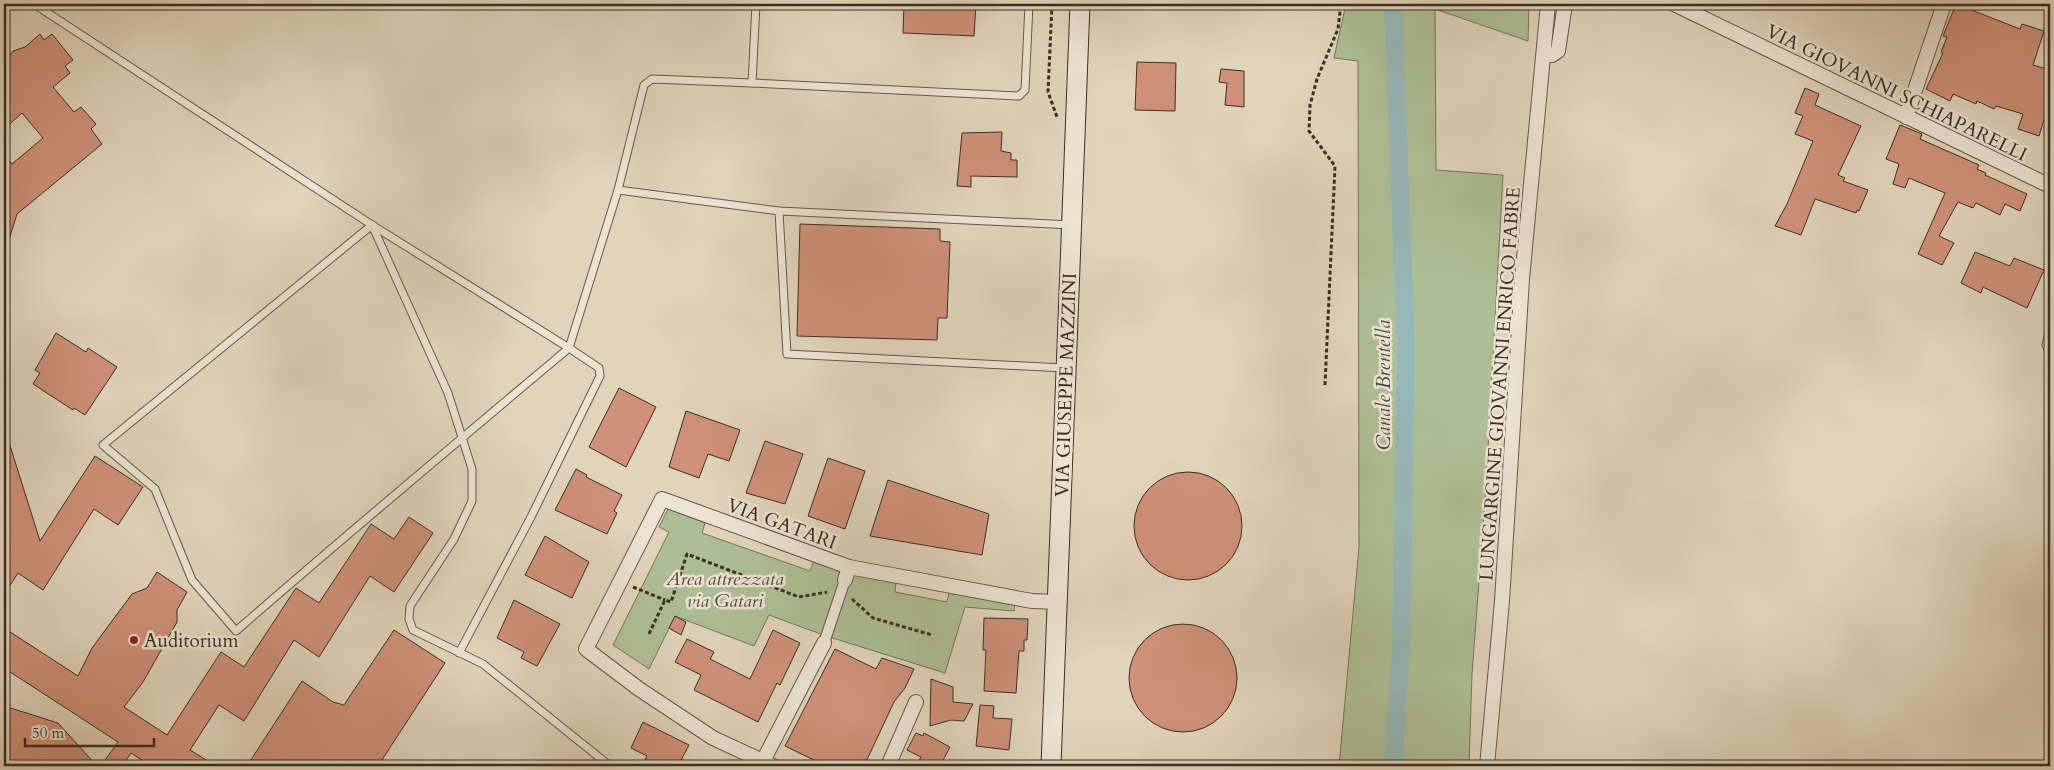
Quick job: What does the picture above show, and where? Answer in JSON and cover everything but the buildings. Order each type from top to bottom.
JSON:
[{"type":"main road","name":"VIA GIUSEPPE MAZZINI","points":[[1052,766],[1080,4]]},
{"type":"street","name":"LUNGARGINE GIOVANNI ENRICO FABRE","points":[[1487,766],[1502,601],[1522,279],[1548,4]]},
{"type":"street","points":[[1544,55],[1552,54],[1558,50],[1565,4]]},
{"type":"street","name":"VIA GIOVANNI SCHIAPARELLI","points":[[1674,4],[2050,186]]},
{"type":"street","points":[[1906,117],[1944,4]]},
{"type":"street","name":"VIA GATARI","points":[[768,764],[713,738],[639,689],[586,649],[662,499],[845,579],[1032,601],[1058,602]]},
{"type":"street","points":[[768,764],[824,643],[845,579]]},
{"type":"street","points":[[888,766],[916,702]]},
{"type":"lane","points":[[4,9],[7,4]]},
{"type":"lane","points":[[34,4],[372,225],[599,368],[600,376],[532,516],[459,653]]},
{"type":"lane","points":[[752,83],[756,4]]},
{"type":"lane","points":[[372,225],[103,445],[155,489],[192,580],[236,631],[569,348],[618,190],[644,85],[652,78],[1019,96],[1025,90],[1029,4]]},
{"type":"lane","points":[[618,190],[779,212],[1071,226]]},
{"type":"lane","points":[[779,212],[787,354],[1066,368]]},
{"type":"lane","points":[[372,225],[448,393],[472,469],[472,501],[454,539],[410,606],[409,619],[413,630],[484,664],[610,766]]},
{"type":"lane","points":[[2050,327],[2046,345],[2050,354]]},
{"type":"path","points":[[1052,4],[1048,92],[1059,122]]},
{"type":"path","points":[[1325,385],[1335,166],[1309,131],[1310,105],[1317,79],[1338,29],[1341,4]]},
{"type":"path","points":[[620,581],[671,602],[687,554],[799,597],[845,579],[873,618],[932,635]]},
{"type":"path","points":[[649,634],[665,600]]},
{"type":"green space","points":[[1346,4],[1529,4],[1528,41],[1435,9],[1436,170],[1503,175],[1485,502],[1472,674],[1469,766],[1339,766],[1359,547],[1358,61],[1334,58]]},
{"type":"green space","name":"Area attrezzata via Gatari","points":[[668,509],[705,523],[702,533],[810,571],[814,561],[847,573],[896,583],[895,592],[947,602],[949,593],[1015,604],[1014,611],[965,607],[945,673],[826,636],[769,615],[754,646],[675,616],[649,669],[613,645],[669,532],[659,527]]},
{"type":"waterway","name":"Canale Brentella","points":[[1393,4],[1406,349],[1401,649],[1393,766]]},
{"type":"place","name":"Auditorium","points":[[134,640]]}]
